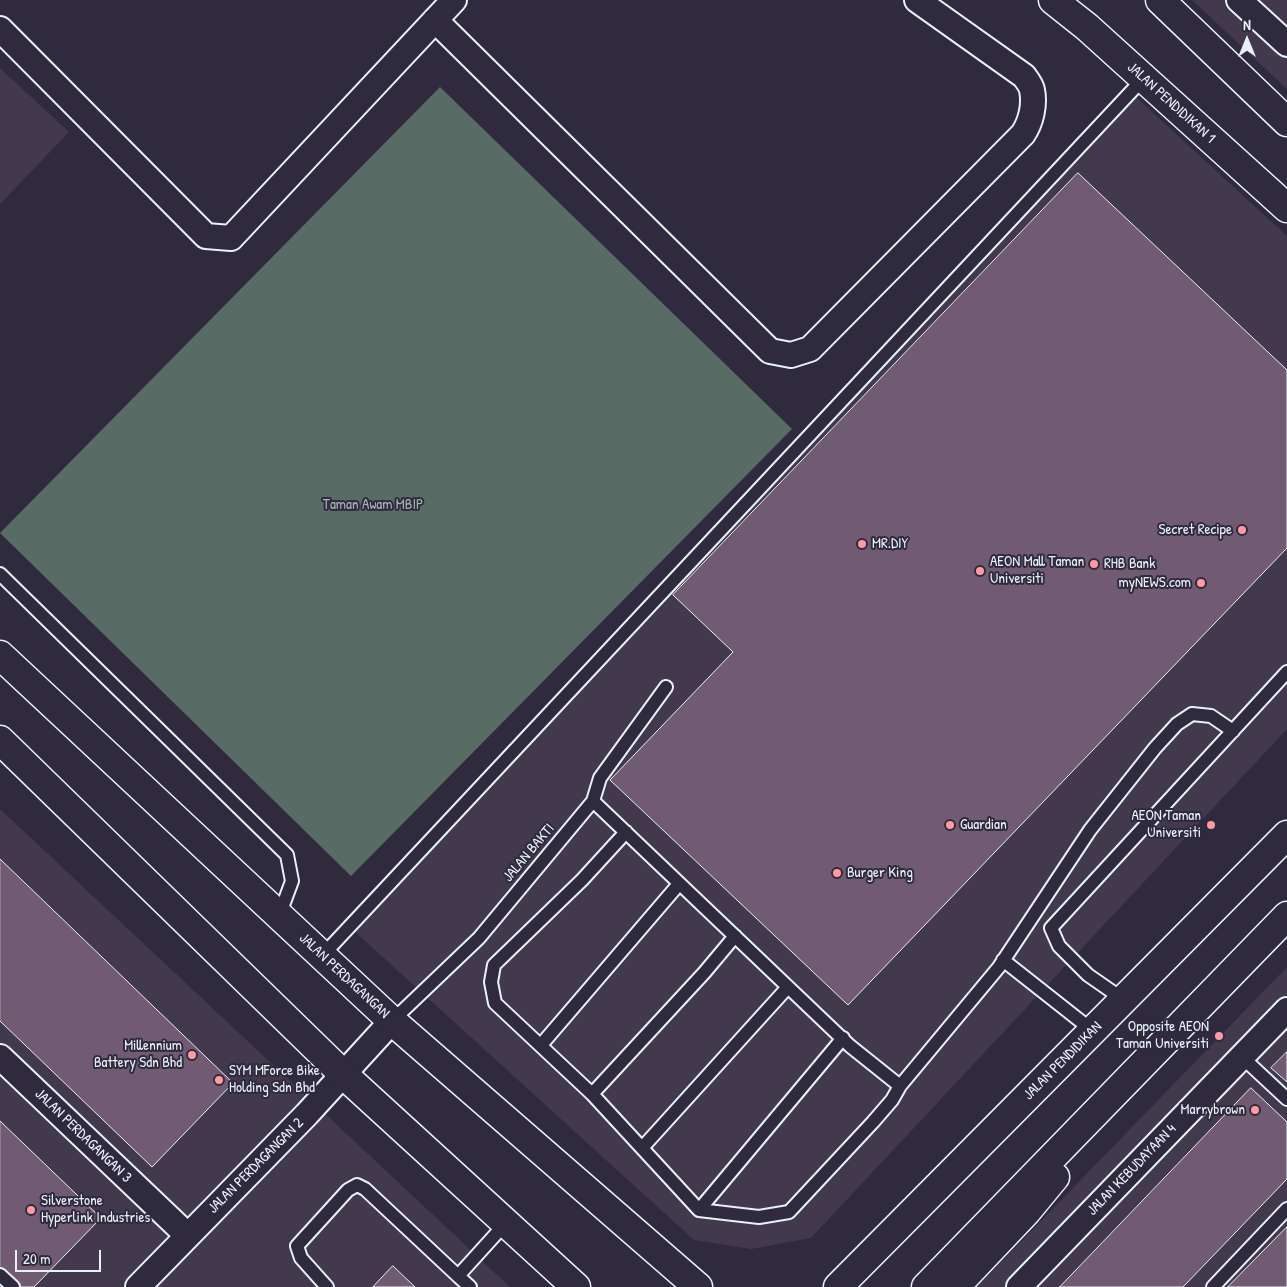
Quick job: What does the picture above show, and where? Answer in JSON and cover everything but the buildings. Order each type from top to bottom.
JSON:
[{"type":"main road","points":[[1160,0],[1287,122]]},
{"type":"main road","name":"JALAN PENDIDIKAN 1","points":[[1059,2],[1287,208]]},
{"type":"main road","name":"JALAN PERDAGANGAN","points":[[0,655],[392,1021],[698,1287]]},
{"type":"main road","points":[[0,740],[344,1075],[576,1287]]},
{"type":"main road","name":"JALAN PENDIDIKAN","points":[[838,1287],[1287,835]]},
{"type":"main road","points":[[926,1287],[1287,916]]},
{"type":"main road","points":[[955,1287],[1027,1211],[1081,1145],[1140,1067]]},
{"type":"street","points":[[0,30],[206,236],[231,238],[454,0]]},
{"type":"street","points":[[435,20],[770,351],[791,355],[810,349],[1023,134],[1029,124],[1033,100],[1032,88],[1024,76],[917,0]]},
{"type":"street","points":[[1239,0],[1287,44]]},
{"type":"street","name":"JALAN KEBUDAYAAN 4","points":[[1019,1287],[1287,1010]]},
{"type":"street","name":"JALAN PERDAGANGAN 2","points":[[138,1287],[307,1114],[392,1021]]},
{"type":"street","name":"JALAN PERDAGANGAN 3","points":[[0,1057],[187,1235]]},
{"type":"lane","points":[[322,956],[1143,79]]},
{"type":"lane","points":[[0,574],[287,855],[292,881],[279,916]]},
{"type":"lane","points":[[1124,1000],[1088,975],[1059,946],[1050,928],[1287,672]]},
{"type":"lane","name":"JALAN BAKTI","points":[[392,1021],[479,938],[593,801],[600,778],[666,688]]},
{"type":"lane","points":[[626,832],[582,880],[494,965],[491,982],[495,1003],[592,1094],[699,1210],[759,1217],[789,1212],[874,1122],[892,1100],[900,1086],[1003,960],[1090,830],[1155,748],[1177,724],[1192,714],[1211,716],[1233,731]]},
{"type":"lane","points":[[593,801],[788,987],[843,1038],[900,1086]]},
{"type":"lane","points":[[541,1045],[679,884]]},
{"type":"lane","points":[[592,1094],[704,973],[735,936]]},
{"type":"lane","points":[[1003,960],[1093,1031]]},
{"type":"lane","points":[[642,1148],[788,987]]},
{"type":"lane","points":[[699,1210],[843,1038]]},
{"type":"lane","points":[[1242,1057],[1287,1099]]},
{"type":"lane","points":[[326,1287],[301,1258],[296,1246],[348,1190],[357,1185],[365,1188],[470,1287]]},
{"type":"lane","points":[[1213,1287],[1287,1209]]},
{"type":"lane","points":[[458,1276],[506,1223]]},
{"type":"lane","points":[[0,1275],[13,1287]]},
{"type":"shaded area","points":[[1192,0],[1287,0],[1287,89]]},
{"type":"shaded area","points":[[0,68],[69,132],[0,204]]},
{"type":"shaded area","points":[[1125,87],[1287,236],[1287,729],[811,1238],[751,1249],[694,1240],[343,921]]},
{"type":"shaded area","points":[[0,809],[510,1287],[0,1287]]},
{"type":"shaded area","points":[[1287,967],[1287,1287],[977,1287]]},
{"type":"green space","name":"Taman Awam MBIP","points":[[440,87],[792,429],[351,876],[0,533]]},
{"type":"place","name":"Secret Recipe","points":[[1242,530]]},
{"type":"place","name":"MR.DIY","points":[[862,544]]},
{"type":"place","name":"RHB Bank","points":[[1094,564]]},
{"type":"place","name":"AEON Mall Taman Universiti","points":[[980,571]]},
{"type":"place","name":"myNEWS.com","points":[[1201,583]]},
{"type":"place","name":"Guardian","points":[[950,825]]},
{"type":"place","name":"AEON Taman Universiti","points":[[1211,825]]},
{"type":"place","name":"Burger King","points":[[837,873]]},
{"type":"place","name":"Opposite AEON Taman Universiti","points":[[1219,1036]]},
{"type":"place","name":"Millennium Battery Sdn Bhd","points":[[192,1055]]},
{"type":"place","name":"SYM MForce Bike Holding Sdn Bhd","points":[[219,1080]]},
{"type":"place","name":"Marrybrown","points":[[1255,1110]]},
{"type":"place","name":"Silverstone Hyperlink Industries","points":[[31,1210]]}]
